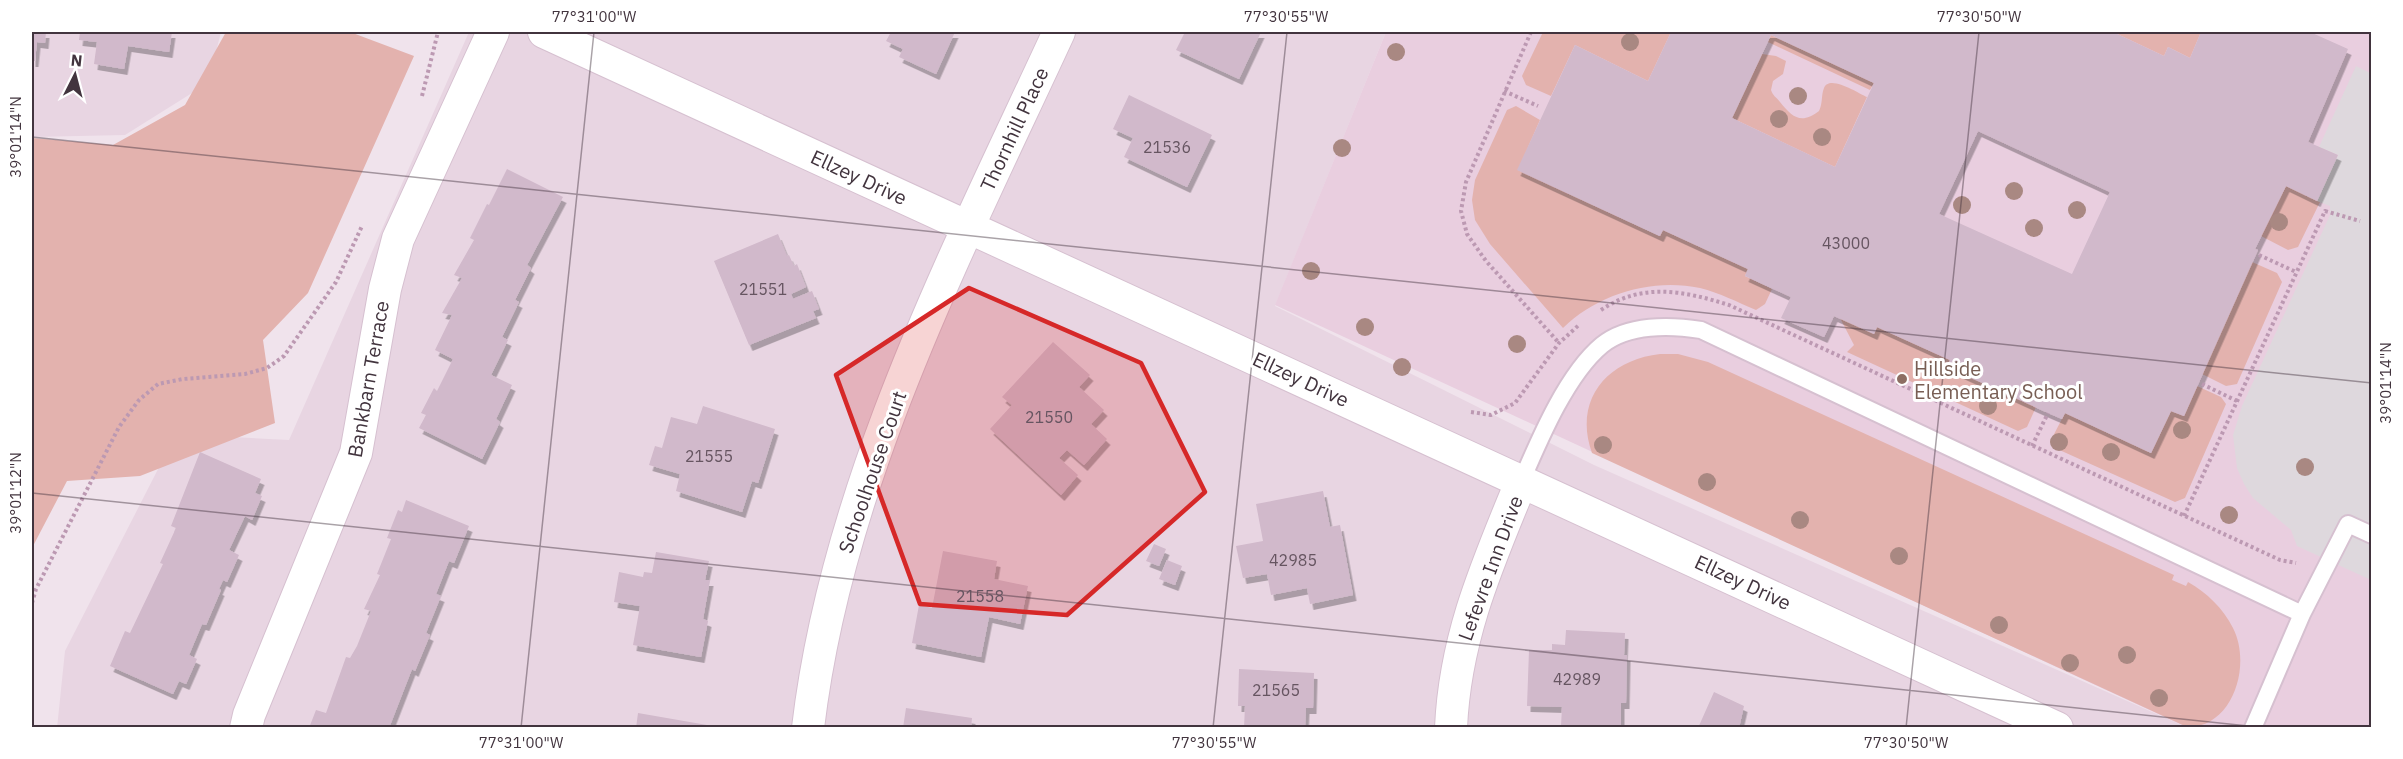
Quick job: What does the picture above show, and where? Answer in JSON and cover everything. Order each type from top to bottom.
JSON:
[{"type":"street","name":"Bankbarn Terrace","points":[[246,728],[249,715],[356,453],[385,289],[398,239],[493,32]]},
{"type":"street","name":"Ellzey Drive","points":[[544,32],[2057,728]]},
{"type":"street","name":"Thornhill Place","points":[[969,227],[1059,32]]},
{"type":"street","name":"Schoolhouse Court","points":[[808,728],[819,657],[850,529],[882,430],[969,227]]},
{"type":"street","name":"Lefevre Inn Drive","points":[[1451,728],[1459,652],[1474,597],[1522,480]]},
{"type":"lane","points":[[1522,480],[1557,407],[1586,362],[1603,344],[1633,332],[1674,326],[1701,330],[2302,614]]},
{"type":"lane","points":[[2253,728],[2302,614],[2348,524],[2372,535]]},
{"type":"path","points":[[418,104],[438,32]]},
{"type":"path","points":[[1532,32],[1504,91],[1466,182],[1461,211],[1467,234],[1486,261],[1559,343]]},
{"type":"path","points":[[1504,91],[1538,106]]},
{"type":"path","points":[[2184,516],[2325,211],[2360,221]]},
{"type":"path","points":[[32,603],[36,589],[119,427],[139,400],[158,384],[183,379],[245,374],[267,368],[284,356],[336,282],[365,219]]},
{"type":"path","points":[[2259,255],[2296,272]]},
{"type":"path","points":[[2202,384],[2237,401]]},
{"type":"path","points":[[2032,446],[2048,413]]},
{"type":"highlighted area","points":[[969,288],[1141,363],[1205,492],[1067,615],[920,604],[836,375]]},
{"type":"shaded area","points":[[32,32],[221,32],[208,83],[125,135],[32,137]]},
{"type":"shaded area","points":[[226,32],[350,32],[414,56],[308,293],[263,340],[275,423],[140,476],[67,481],[32,548],[32,138],[113,145],[185,105]]},
{"type":"shaded area","points":[[469,32],[1386,32],[1275,306],[1594,465],[2186,727],[57,728],[65,651],[176,434],[289,440]]},
{"type":"shaded area","name":"Hillside Elementary School","points":[[1386,32],[2371,32],[2371,727],[2186,727],[1275,305]]},
{"type":"shaded area","points":[[1543,32],[1671,32],[1648,81],[1575,45],[1551,96],[1526,85],[1522,76]]},
{"type":"shaded area","points":[[2113,32],[2201,32],[2190,58],[2168,47],[2164,56]]},
{"type":"shaded area","points":[[1771,35],[1874,83],[1870,90],[1768,42]]},
{"type":"shaded area","points":[[1762,54],[1776,56],[1786,61],[1783,74],[1773,81],[1771,90],[1789,112],[1797,117],[1807,118],[1819,111],[1823,91],[1827,84],[1837,84],[1867,97],[1835,167],[1732,118]]},
{"type":"shaded area","points":[[2356,66],[2372,74],[2371,580],[2297,546],[2291,530],[2253,498],[2244,484],[2237,468],[2233,435],[2242,406],[2330,215],[2330,206],[2317,201],[2338,155],[2319,147]]},
{"type":"shaded area","points":[[1516,106],[1540,120],[1518,170],[1659,236],[1663,230],[1748,269],[1745,276],[1772,289],[1765,304],[1756,310],[1700,288],[1681,285],[1644,287],[1592,306],[1563,328],[1490,244],[1475,220],[1472,200],[1475,180],[1507,110]]},
{"type":"shaded area","points":[[2286,186],[2320,202],[2298,247],[2288,250],[2261,236]]},
{"type":"shaded area","points":[[2252,262],[2277,273],[2282,282],[2237,384],[2226,386],[2202,374]]},
{"type":"shaded area","points":[[1840,318],[1874,334],[1877,327],[1950,360],[1947,367],[2036,407],[2027,427],[2018,431],[1847,352],[1854,345]]},
{"type":"shaded area","points":[[1660,354],[1678,354],[1708,362],[2174,575],[2172,580],[2186,586],[2188,582],[2195,586],[2208,596],[2224,614],[2233,628],[2238,643],[2239,676],[2227,706],[2203,725],[2187,727],[1592,453],[1587,434],[1587,416],[1591,400],[1599,386],[1610,374],[1624,365]]},
{"type":"shaded area","points":[[2197,386],[2221,397],[2226,404],[2185,498],[2175,502],[2055,448],[2051,440],[2065,413],[2151,453],[2171,411],[2184,416]]},
{"type":"building","points":[[32,32],[46,32],[45,43],[37,42],[35,61],[32,61]]},
{"type":"building","points":[[80,32],[172,32],[169,52],[128,46],[124,69],[94,64],[97,42],[79,40]]},
{"type":"building","points":[[891,32],[955,32],[936,74],[899,57],[903,49],[886,41]]},
{"type":"building","points":[[1185,32],[1261,32],[1239,79],[1176,50]]},
{"type":"building","name":"Hillside Elementary School","points":[[1671,32],[2113,32],[2164,56],[2168,47],[2190,58],[2201,32],[2310,32],[2348,49],[2308,142],[2338,155],[2317,201],[2286,186],[2255,249],[2258,250],[2184,416],[2171,411],[2151,453],[2065,413],[2062,419],[1947,367],[1950,360],[1877,327],[1874,334],[1834,316],[1824,337],[1781,318],[1791,297],[1745,276],[1748,269],[1663,230],[1660,236],[1517,170],[1575,45],[1648,81]],"holes":[[[1771,35],[1874,83],[1835,167],[1732,118]],[[1978,131],[2110,192],[2072,274],[1939,214]]]},
{"type":"building","points":[[1129,95],[1212,135],[1187,187],[1124,157],[1133,138],[1113,129]]},
{"type":"building","points":[[507,169],[563,197],[527,265],[531,268],[515,300],[519,302],[502,337],[508,340],[491,375],[512,385],[496,419],[500,422],[482,459],[419,428],[426,415],[421,413],[434,388],[437,391],[453,359],[435,350],[452,315],[442,313],[462,278],[454,275],[474,240],[470,238],[487,204],[489,205]]},
{"type":"building","points":[[778,234],[787,256],[789,255],[794,266],[797,264],[806,287],[791,294],[793,299],[812,291],[819,309],[813,311],[816,318],[749,345],[714,261]]},
{"type":"building","points":[[1053,342],[1090,375],[1079,387],[1104,410],[1091,424],[1107,439],[1084,465],[1067,450],[1059,458],[1078,475],[1061,495],[990,429],[1012,405],[1002,397]]},
{"type":"building","points":[[703,406],[775,429],[758,483],[752,481],[742,512],[676,491],[680,474],[649,465],[655,446],[662,448],[671,417],[697,424]]},
{"type":"building","points":[[200,452],[261,479],[255,493],[262,496],[252,520],[245,516],[229,550],[239,555],[227,582],[223,580],[206,625],[202,624],[189,655],[197,659],[186,684],[179,681],[173,694],[110,666],[125,631],[130,633],[163,564],[160,563],[176,528],[171,526]]},
{"type":"building","points":[[1323,491],[1330,527],[1340,525],[1353,595],[1310,604],[1307,588],[1271,595],[1267,574],[1243,578],[1236,546],[1263,541],[1256,504]]},
{"type":"building","points":[[406,500],[469,526],[454,563],[449,561],[436,594],[441,596],[426,633],[430,635],[415,671],[412,669],[389,728],[309,728],[316,710],[326,713],[346,657],[350,658],[357,646],[371,611],[364,609],[380,575],[377,574],[391,539],[387,538],[398,510],[402,512]]},
{"type":"building","points":[[1154,544],[1166,549],[1159,566],[1146,561]]},
{"type":"building","points":[[943,551],[997,561],[994,579],[1028,586],[1020,624],[989,617],[981,657],[912,643],[919,605],[932,608]]},
{"type":"building","points":[[656,552],[709,561],[705,580],[710,580],[703,619],[708,621],[701,657],[633,645],[640,606],[614,602],[619,572],[643,577],[644,572],[652,573]]},
{"type":"building","points":[[1167,560],[1182,566],[1175,585],[1159,579]]},
{"type":"building","points":[[1566,630],[1625,633],[1626,703],[1621,703],[1621,728],[1561,726],[1562,707],[1527,706],[1529,650],[1552,650],[1552,644],[1565,645]]},
{"type":"building","points":[[1239,669],[1314,673],[1313,708],[1306,708],[1305,728],[1244,728],[1245,706],[1238,706]]},
{"type":"building","points":[[1714,692],[1744,706],[1739,728],[1698,728]]},
{"type":"building","points":[[906,708],[972,718],[971,728],[903,728]]},
{"type":"building","points":[[638,713],[707,725],[707,728],[636,728]]},
{"type":"place","name":"Hillside Elementary School","points":[[1902,379]]}]
